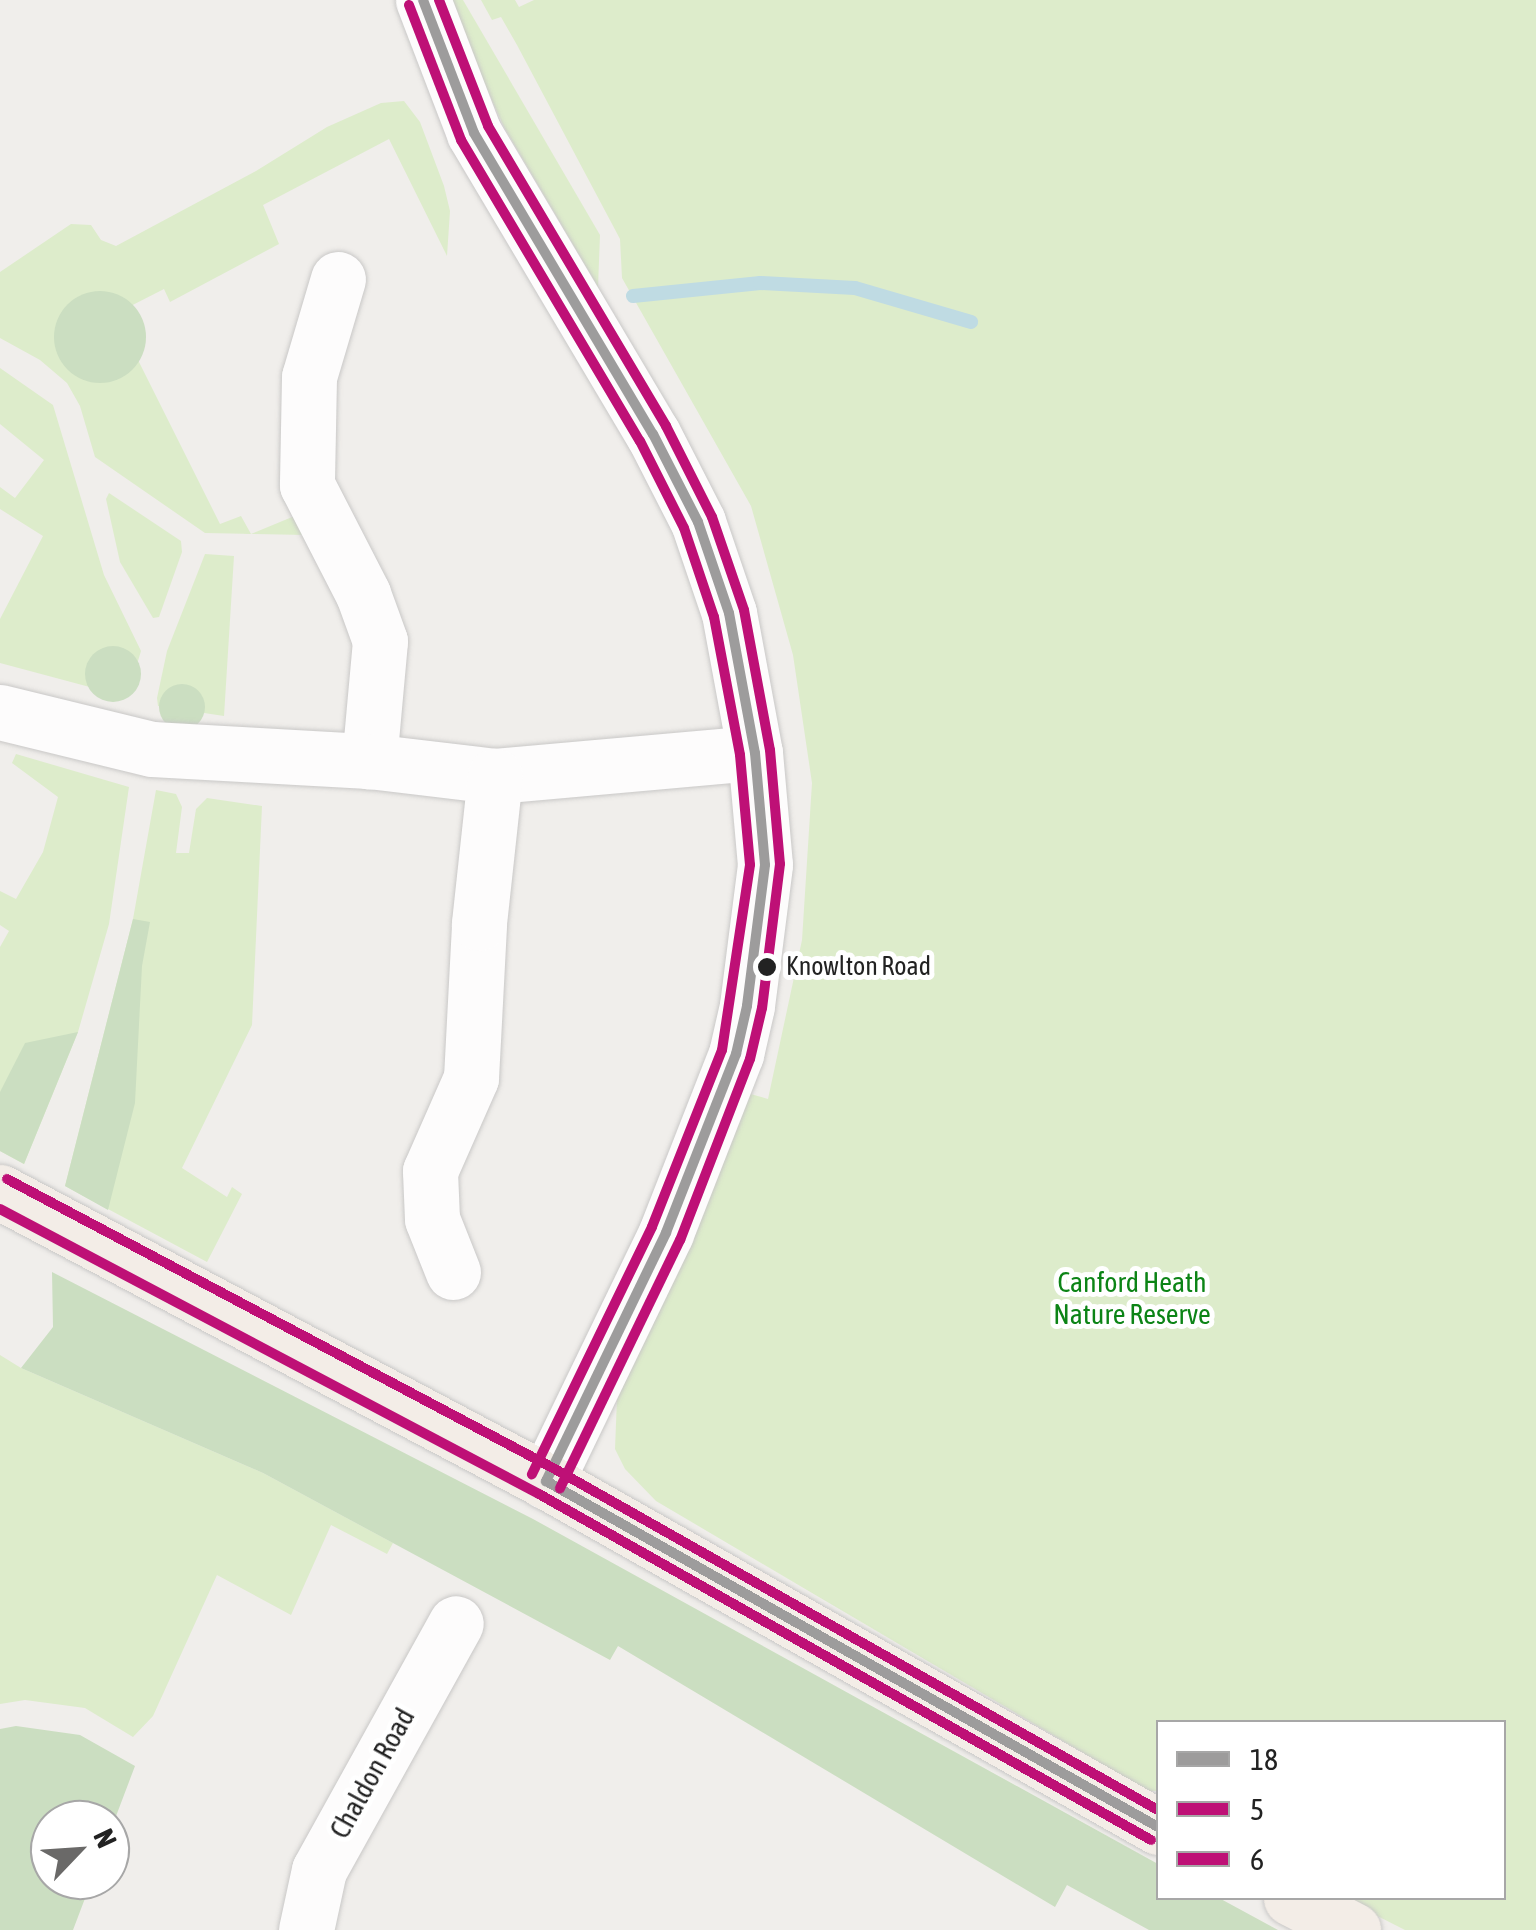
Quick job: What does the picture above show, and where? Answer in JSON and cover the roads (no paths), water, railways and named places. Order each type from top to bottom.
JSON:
[{"type":"main road","points":[[0,1192],[546,1481],[1156,1825]]},
{"type":"main road","points":[[1296,1900],[1352,1930]]},
{"type":"street","points":[[422,0],[474,133],[522,207],[601,352],[654,434],[698,522],[729,613],[755,753],[766,865],[748,1006],[736,1054],[666,1233],[546,1481]]},
{"type":"street","points":[[338,279],[309,376],[307,485],[363,594],[380,642],[369,762]]},
{"type":"street","points":[[0,712],[135,747],[369,762],[494,776],[755,753]]},
{"type":"street","points":[[453,1272],[432,1218],[430,1171],[471,1078],[479,923],[494,776]]},
{"type":"street","name":"Chaldon Road","points":[[306,1930],[318,1870],[456,1623]]},
{"type":"waterway","points":[[633,296],[760,283],[855,288],[971,322]]},
{"type":"place","name":"Knowlton Road","points":[[767,967]]},
{"type":"park label","name":"Canford Heath Nature Reserve","points":[[1132,1298]]}]
